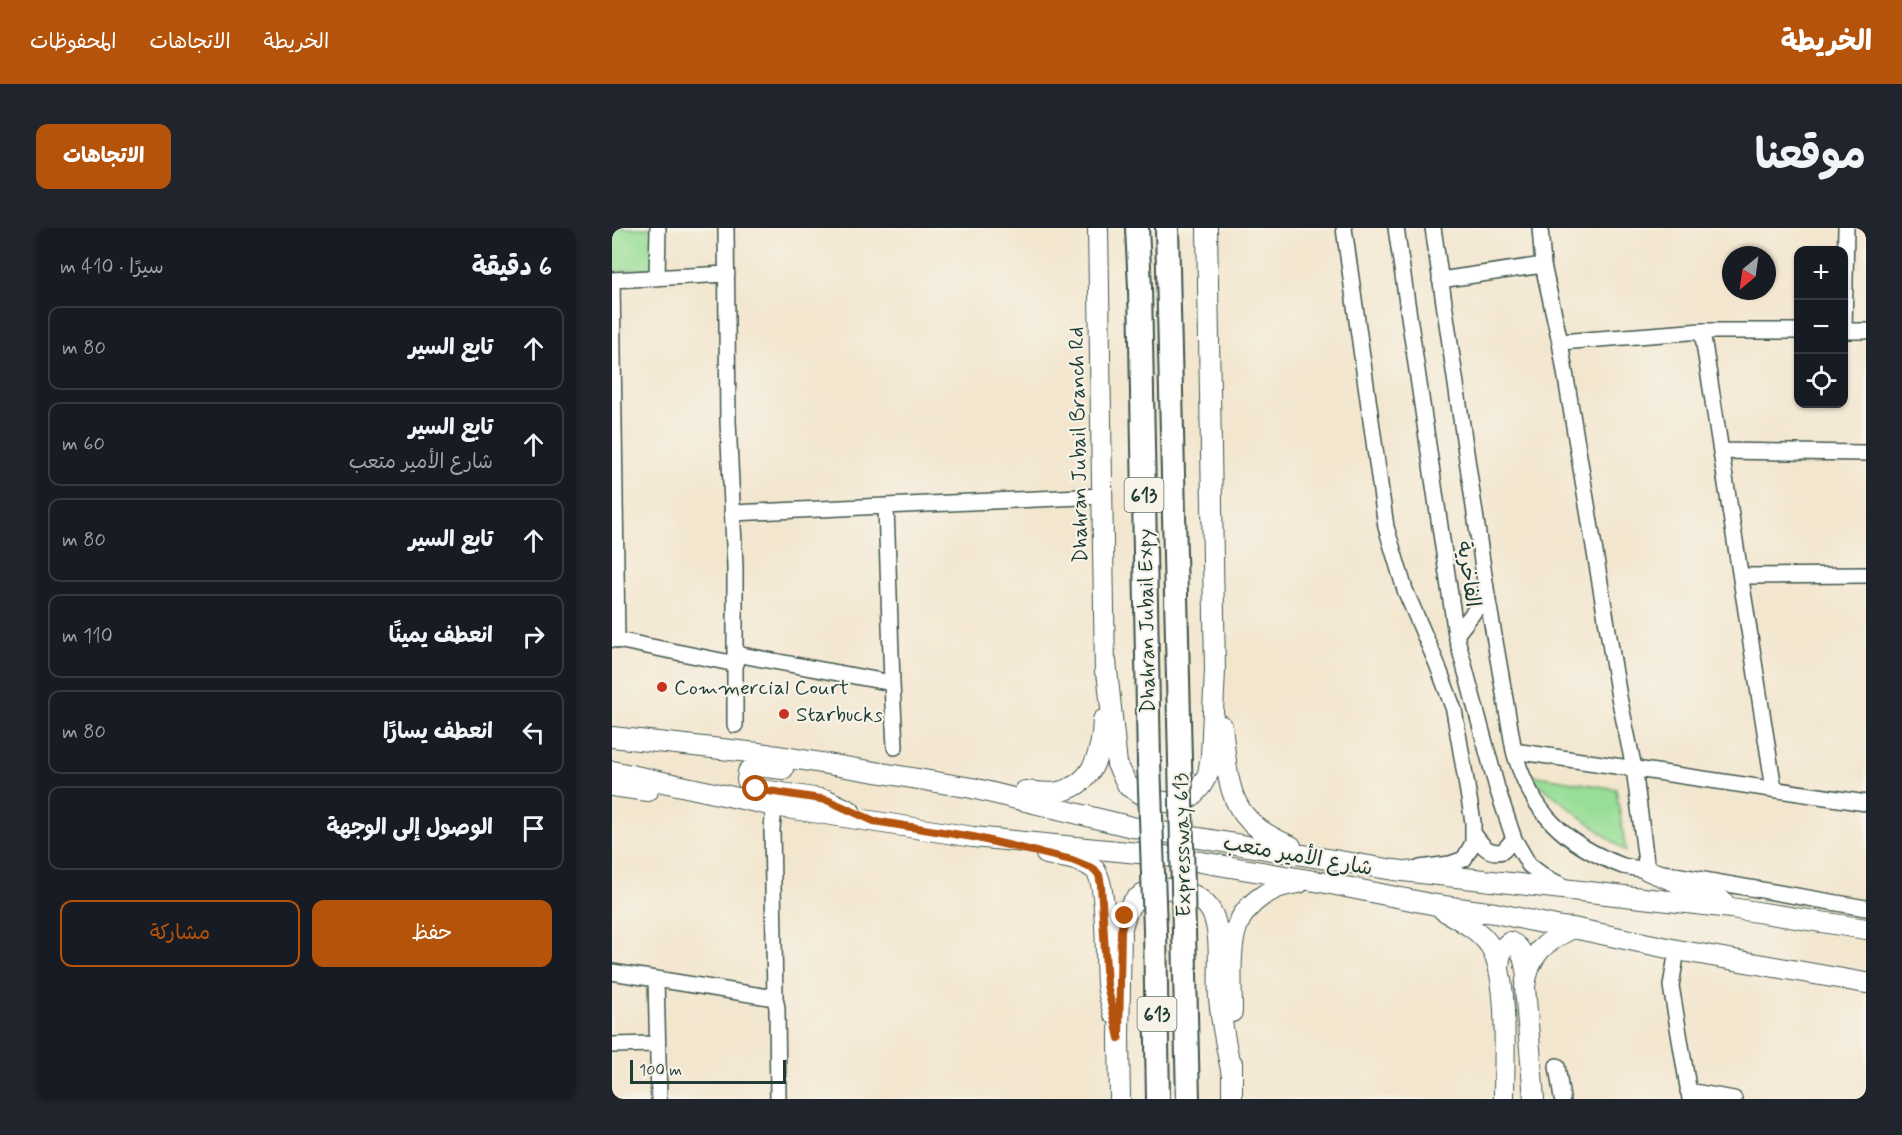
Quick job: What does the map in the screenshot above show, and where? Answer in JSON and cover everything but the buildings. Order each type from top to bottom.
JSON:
[{"type":"highway","name":"Dhahran Jubail Expy","points":[[1137,228],[1149,762]]},
{"type":"highway","name":"Dhahran Jubail Expy","points":[[1167,228],[1180,760]]},
{"type":"highway","name":"Expressway 613","points":[[1180,760],[1188,1099]]},
{"type":"highway","name":"Expressway 613","points":[[1149,762],[1158,1099]]},
{"type":"main road","name":"Dhahran Jubail Branch Rd","points":[[1098,228],[1106,661]]},
{"type":"main road","points":[[1106,661],[1117,764],[1128,786],[1138,794],[1166,803],[1179,803],[1192,796],[1208,774],[1215,670],[1207,228]]},
{"type":"main road","points":[[972,788],[1055,793],[1073,787],[1084,778],[1097,761],[1102,739],[1106,661]]},
{"type":"main road","points":[[1215,670],[1230,790],[1237,805],[1247,820],[1259,831],[1273,839],[1322,858]]},
{"type":"main road","points":[[612,724],[767,754]]},
{"type":"main road","name":"شارع الأمير متعب","points":[[612,737],[767,754],[972,788],[1132,826],[1394,870],[1748,911],[1866,929]]},
{"type":"main road","points":[[874,821],[827,800],[756,789],[748,783],[746,777],[751,769],[760,766],[827,777],[887,774]]},
{"type":"main road","name":"شارع الأمير متعب","points":[[612,771],[770,805],[973,837],[1113,849],[1321,882],[1436,905],[1561,927],[1574,927],[1677,950],[1866,983]]},
{"type":"main road","points":[[612,786],[770,805]]},
{"type":"main road","points":[[973,837],[1072,860],[1094,869],[1099,875],[1107,985],[1119,1038]]},
{"type":"main road","points":[[1647,870],[1748,911]]},
{"type":"main road","points":[[1232,1099],[1233,959],[1237,928],[1248,909],[1266,893],[1282,885],[1321,882]]},
{"type":"main road","points":[[1120,1099],[1121,931],[1125,916],[1133,902],[1142,895],[1156,890],[1191,893],[1210,909],[1214,919],[1219,999],[1232,1075]]},
{"type":"main road","points":[[1436,905],[1481,935],[1492,950],[1499,968]]},
{"type":"main road","points":[[1840,925],[1866,916]]},
{"type":"main road","points":[[1534,1099],[1525,987],[1527,975],[1536,955],[1550,939],[1574,927]]},
{"type":"main road","points":[[1504,1099],[1504,1015],[1499,968],[1500,955],[1504,946],[1510,942],[1517,945],[1522,952],[1527,975]]},
{"type":"street","points":[[657,278],[658,228]]},
{"type":"street","points":[[726,228],[728,421],[736,659],[735,725]]},
{"type":"street","points":[[1344,228],[1386,526],[1405,590],[1454,710],[1474,834],[1471,851],[1464,859],[1450,864],[1394,870]]},
{"type":"street","name":"الفاخرية","points":[[1396,228],[1456,635],[1497,788],[1515,839],[1529,865],[1545,877],[1574,891]]},
{"type":"street","points":[[1433,228],[1487,595],[1514,751],[1527,790],[1540,810],[1570,839],[1607,860],[1623,866],[1866,908]]},
{"type":"street","points":[[1540,228],[1543,265],[1560,342],[1619,697],[1634,768],[1647,870]]},
{"type":"street","points":[[1845,300],[1846,228]]},
{"type":"street","points":[[1440,280],[1543,265]]},
{"type":"street","points":[[727,274],[612,280],[614,639],[892,683]]},
{"type":"street","points":[[1560,342],[1702,331],[1794,331]]},
{"type":"street","points":[[1702,331],[1774,789]]},
{"type":"street","points":[[1848,331],[1866,331]]},
{"type":"street","points":[[1722,451],[1866,453]]},
{"type":"street","points":[[732,513],[1103,496]]},
{"type":"street","points":[[886,507],[896,747]]},
{"type":"street","points":[[1742,576],[1866,575]]},
{"type":"street","points":[[1456,635],[1487,595]]},
{"type":"street","points":[[1514,751],[1866,803]]},
{"type":"street","points":[[770,805],[778,1099]]},
{"type":"street","points":[[1474,834],[1484,848],[1491,852],[1503,851],[1515,839]]},
{"type":"street","points":[[1677,950],[1671,986],[1689,1095],[1734,1099]]},
{"type":"street","points":[[612,972],[775,998]]},
{"type":"street","points":[[656,979],[658,1099]]},
{"type":"street","points":[[612,1045],[657,1044]]},
{"type":"street","points":[[1557,1066],[1562,1099]]},
{"type":"green space","points":[[612,228],[656,228],[657,268],[612,272]]},
{"type":"green space","points":[[1526,774],[1616,789],[1626,852]]},
{"type":"place","name":"Commercial Court","points":[[662,687]]},
{"type":"place","name":"Starbucks","points":[[784,714]]},
{"type":"route","points":[[756,789],[827,800],[874,821],[973,837],[1072,860],[1094,869],[1099,875],[1101,885],[1107,985],[1119,1038],[1121,931],[1125,916]]}]
